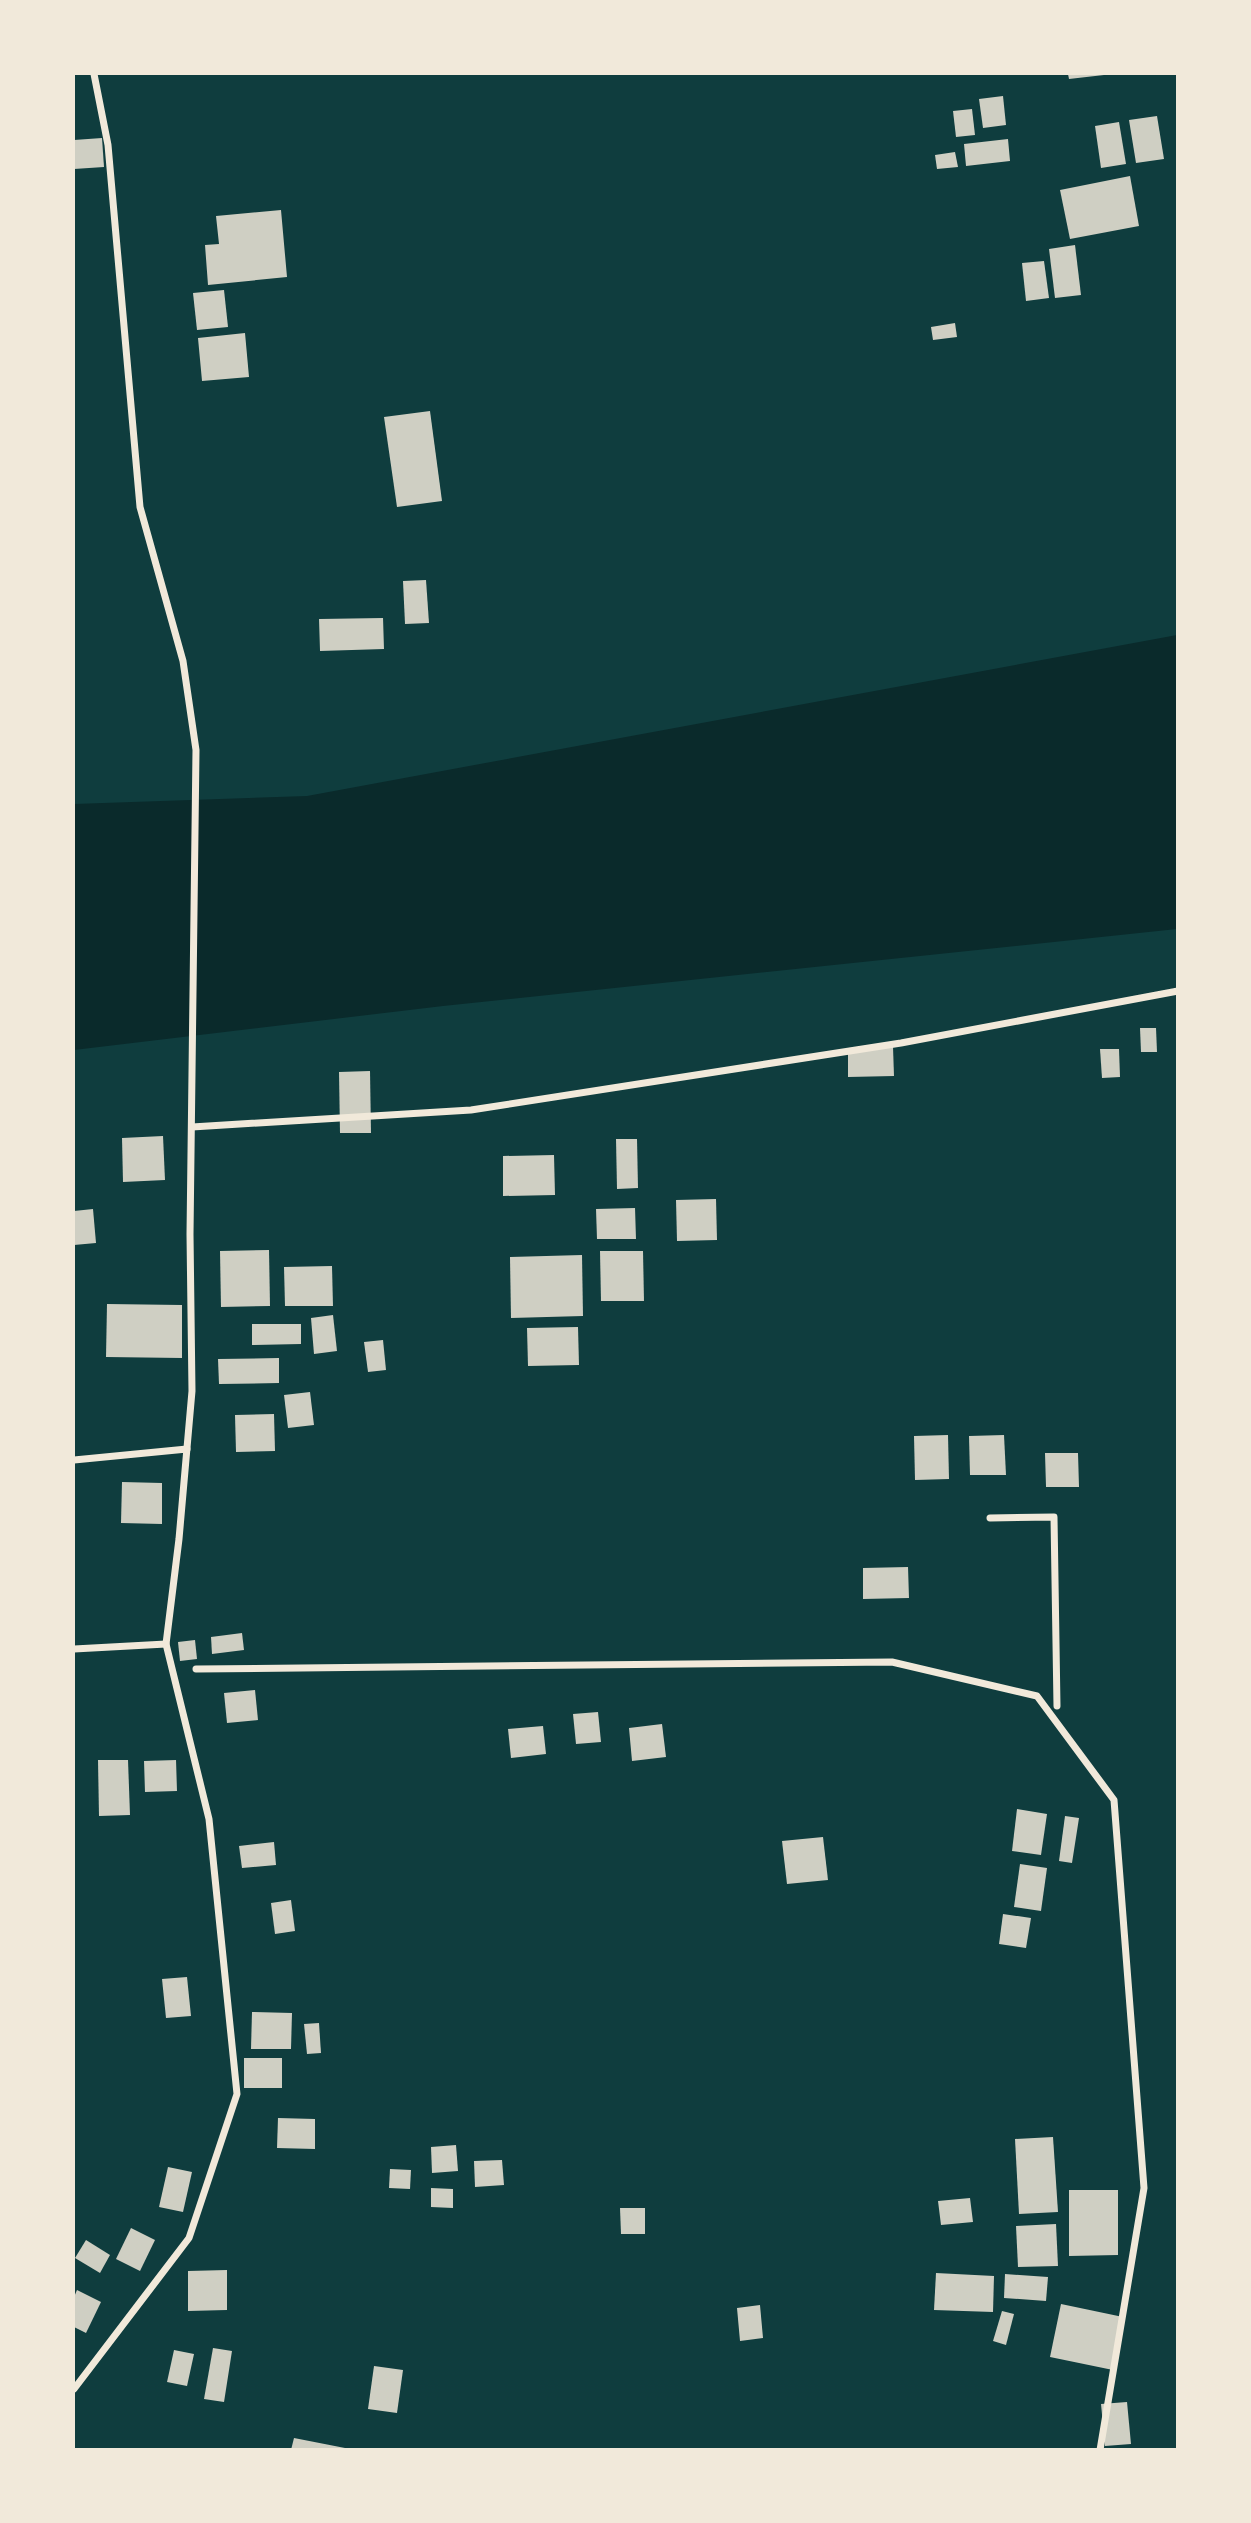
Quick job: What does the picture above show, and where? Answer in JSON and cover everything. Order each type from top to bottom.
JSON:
[{"type":"street","points":[[74,2389],[189,2238],[237,2094],[209,1819],[166,1644],[179,1539],[192,1391],[190,1234],[195,750],[183,661],[140,507],[108,145],[94,74]]},
{"type":"street","points":[[192,1127],[471,1110],[901,1043],[1178,991]]},
{"type":"street","points":[[74,1460],[187,1449]]},
{"type":"street","points":[[990,1518],[1054,1517],[1057,1706]]},
{"type":"street","points":[[74,1649],[166,1644]]},
{"type":"street","points":[[196,1669],[892,1662],[1037,1696],[1114,1800],[1144,2188],[1100,2449]]},
{"type":"water","points":[[1177,635],[1177,929],[443,1006],[74,1050],[74,804],[307,796]]},
{"type":"building","points":[[1068,74],[1104,74],[1104,75],[1069,79]]},
{"type":"building","points":[[1003,96],[1006,125],[983,128],[979,99]]},
{"type":"building","points":[[972,109],[975,135],[956,137],[953,111]]},
{"type":"building","points":[[1157,116],[1164,159],[1136,163],[1129,120]]},
{"type":"building","points":[[1119,122],[1126,164],[1101,168],[1095,126]]},
{"type":"building","points":[[102,138],[104,167],[74,169],[74,140]]},
{"type":"building","points":[[1008,139],[1010,161],[966,166],[964,144]]},
{"type":"building","points":[[955,152],[958,167],[937,169],[935,155]]},
{"type":"building","points":[[1130,176],[1139,226],[1070,239],[1060,190]]},
{"type":"building","points":[[281,210],[287,277],[208,285],[205,245],[219,244],[216,216]]},
{"type":"building","points":[[1075,245],[1081,295],[1055,298],[1049,249]]},
{"type":"building","points":[[1044,261],[1049,298],[1026,301],[1022,263]]},
{"type":"building","points":[[224,290],[228,327],[197,330],[193,293]]},
{"type":"building","points":[[955,323],[957,337],[933,340],[931,327]]},
{"type":"building","points":[[245,333],[249,377],[202,381],[198,338]]},
{"type":"building","points":[[430,411],[442,501],[397,507],[384,417]]},
{"type":"building","points":[[426,580],[429,623],[405,624],[403,581]]},
{"type":"building","points":[[383,618],[384,649],[320,651],[319,619]]},
{"type":"building","points":[[1140,1028],[1156,1028],[1157,1052],[1141,1052]]},
{"type":"building","points":[[893,1047],[894,1076],[848,1077],[848,1048]]},
{"type":"building","points":[[1100,1049],[1119,1049],[1120,1077],[1102,1078]]},
{"type":"building","points":[[370,1071],[371,1133],[340,1133],[339,1072]]},
{"type":"building","points":[[163,1136],[165,1180],[123,1182],[122,1138]]},
{"type":"building","points":[[616,1139],[637,1139],[638,1188],[617,1189]]},
{"type":"building","points":[[554,1155],[555,1195],[503,1196],[503,1156]]},
{"type":"building","points":[[716,1199],[717,1240],[677,1241],[676,1200]]},
{"type":"building","points":[[635,1208],[636,1239],[597,1239],[596,1209]]},
{"type":"building","points":[[93,1209],[96,1243],[74,1245],[74,1211]]},
{"type":"building","points":[[269,1250],[270,1306],[221,1307],[220,1251]]},
{"type":"building","points":[[600,1251],[643,1251],[644,1301],[601,1301]]},
{"type":"building","points":[[582,1255],[583,1316],[511,1318],[510,1257]]},
{"type":"building","points":[[332,1266],[333,1306],[285,1306],[284,1267]]},
{"type":"building","points":[[107,1304],[182,1305],[182,1358],[106,1357]]},
{"type":"building","points":[[333,1315],[337,1351],[314,1354],[311,1318]]},
{"type":"building","points":[[252,1324],[301,1324],[301,1344],[252,1345]]},
{"type":"building","points":[[578,1327],[579,1365],[528,1366],[527,1328]]},
{"type":"building","points":[[383,1340],[386,1370],[368,1372],[364,1342]]},
{"type":"building","points":[[279,1358],[279,1383],[219,1384],[218,1359]]},
{"type":"building","points":[[310,1392],[314,1425],[288,1428],[284,1395]]},
{"type":"building","points":[[274,1414],[275,1451],[236,1452],[235,1415]]},
{"type":"building","points":[[948,1435],[949,1479],[915,1480],[914,1436]]},
{"type":"building","points":[[1004,1435],[1006,1475],[970,1475],[969,1436]]},
{"type":"building","points":[[1045,1453],[1078,1453],[1079,1487],[1046,1487]]},
{"type":"building","points":[[122,1482],[162,1483],[162,1524],[121,1523]]},
{"type":"building","points":[[908,1567],[909,1598],[863,1599],[863,1568]]},
{"type":"building","points":[[242,1633],[244,1650],[212,1654],[211,1637]]},
{"type":"building","points":[[195,1640],[197,1659],[180,1661],[178,1642]]},
{"type":"building","points":[[255,1690],[258,1720],[227,1723],[224,1693]]},
{"type":"building","points":[[598,1712],[601,1742],[576,1744],[573,1714]]},
{"type":"building","points":[[662,1724],[666,1757],[632,1761],[629,1728]]},
{"type":"building","points":[[543,1726],[546,1754],[511,1758],[508,1729]]},
{"type":"building","points":[[98,1760],[128,1760],[130,1815],[99,1816]]},
{"type":"building","points":[[176,1760],[177,1791],[145,1792],[144,1761]]},
{"type":"building","points":[[1017,1809],[1047,1814],[1041,1855],[1012,1851]]},
{"type":"building","points":[[1065,1816],[1079,1818],[1072,1863],[1059,1861]]},
{"type":"building","points":[[823,1837],[828,1880],[787,1884],[782,1841]]},
{"type":"building","points":[[274,1842],[276,1865],[242,1868],[239,1846]]},
{"type":"building","points":[[1020,1864],[1047,1868],[1041,1911],[1014,1907]]},
{"type":"building","points":[[291,1900],[295,1931],[275,1934],[271,1903]]},
{"type":"building","points":[[1003,1914],[1031,1918],[1026,1948],[999,1944]]},
{"type":"building","points":[[187,1977],[191,2016],[166,2018],[162,1979]]},
{"type":"building","points":[[252,2012],[292,2013],[291,2049],[251,2049]]},
{"type":"building","points":[[319,2023],[321,2053],[307,2054],[304,2024]]},
{"type":"building","points":[[244,2058],[282,2058],[282,2088],[244,2088]]},
{"type":"building","points":[[278,2118],[315,2119],[315,2149],[277,2148]]},
{"type":"building","points":[[1053,2137],[1058,2212],[1019,2214],[1015,2139]]},
{"type":"building","points":[[456,2145],[458,2171],[432,2173],[431,2147]]},
{"type":"building","points":[[502,2160],[504,2185],[475,2187],[474,2161]]},
{"type":"building","points":[[168,2167],[192,2172],[183,2212],[159,2207]]},
{"type":"building","points":[[390,2169],[411,2170],[410,2189],[389,2188]]},
{"type":"building","points":[[431,2188],[453,2189],[453,2208],[431,2207]]},
{"type":"building","points":[[1069,2190],[1118,2190],[1118,2255],[1069,2256]]},
{"type":"building","points":[[970,2198],[973,2222],[941,2225],[938,2201]]},
{"type":"building","points":[[620,2208],[645,2208],[645,2234],[621,2234]]},
{"type":"building","points":[[1056,2224],[1058,2266],[1018,2267],[1016,2226]]},
{"type":"building","points":[[131,2228],[155,2240],[140,2271],[116,2259]]},
{"type":"building","points":[[86,2240],[110,2255],[100,2273],[75,2258]]},
{"type":"building","points":[[227,2270],[227,2310],[188,2311],[188,2271]]},
{"type":"building","points":[[936,2273],[994,2276],[993,2312],[934,2310]]},
{"type":"building","points":[[1005,2274],[1048,2277],[1046,2301],[1004,2298]]},
{"type":"building","points":[[77,2290],[101,2302],[86,2333],[74,2327],[74,2297]]},
{"type":"building","points":[[1061,2304],[1123,2317],[1113,2370],[1050,2357]]},
{"type":"building","points":[[760,2305],[763,2338],[740,2341],[737,2308]]},
{"type":"building","points":[[1002,2311],[1014,2314],[1006,2345],[993,2341]]},
{"type":"building","points":[[213,2348],[232,2351],[224,2402],[204,2399]]},
{"type":"building","points":[[174,2350],[194,2354],[187,2386],[167,2382]]},
{"type":"building","points":[[374,2366],[403,2370],[397,2413],[368,2409]]},
{"type":"building","points":[[1127,2402],[1131,2444],[1105,2446],[1101,2404]]},
{"type":"building","points":[[294,2438],[345,2448],[291,2450]]}]
